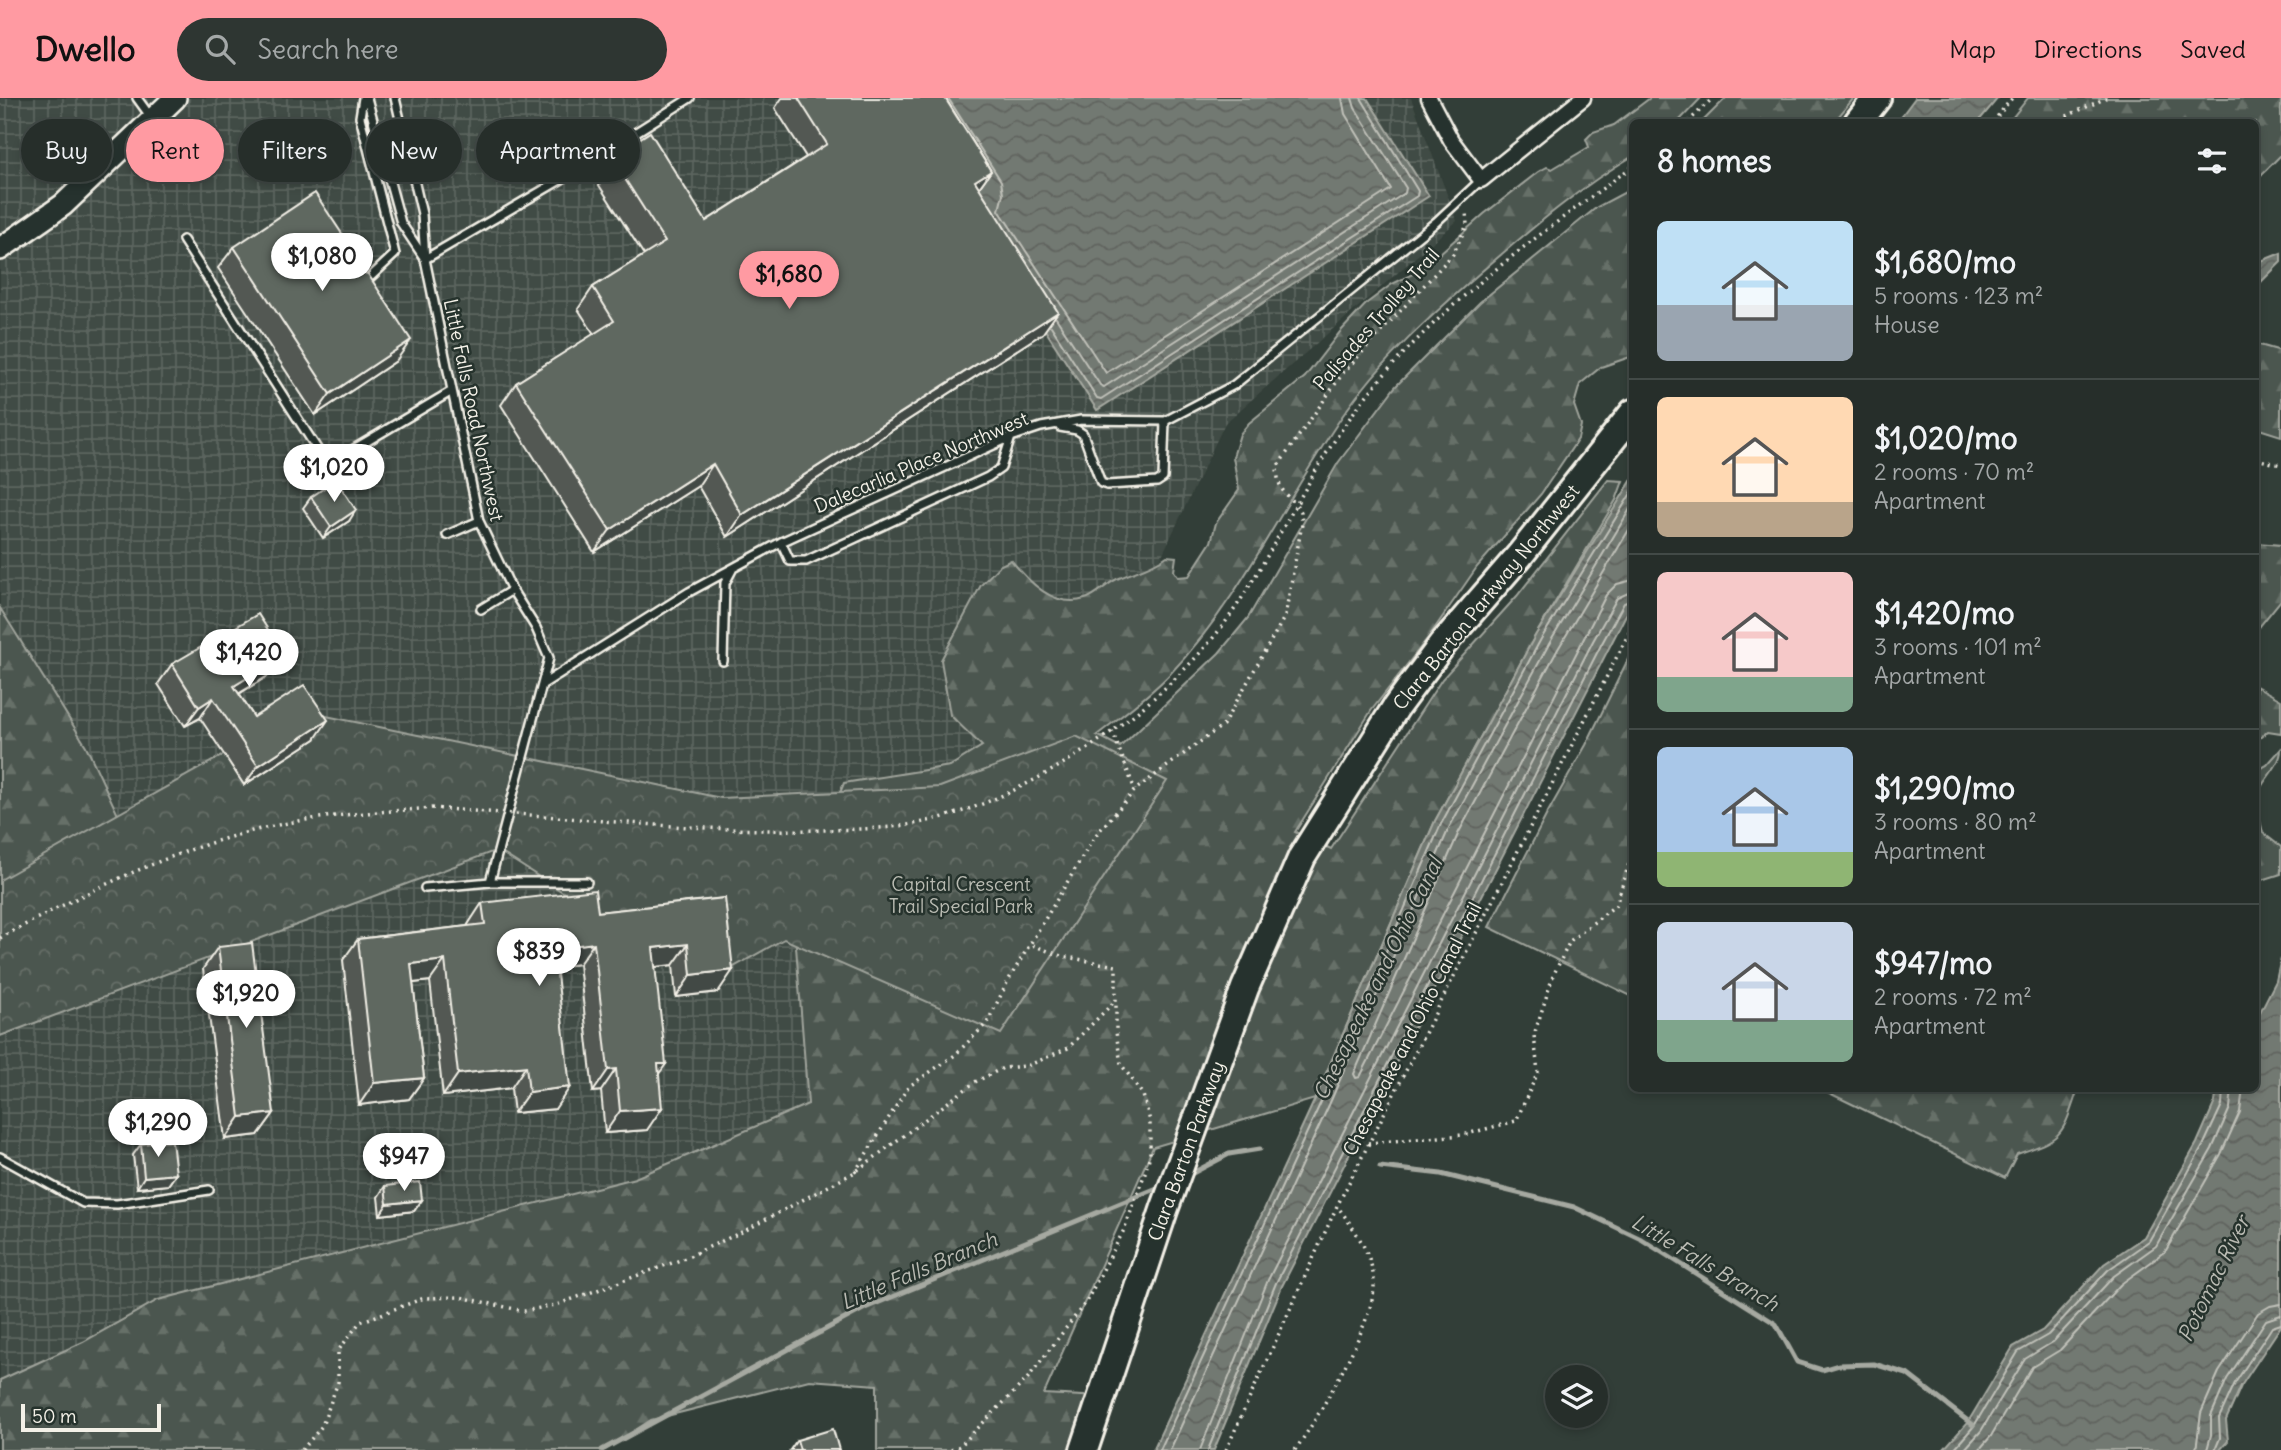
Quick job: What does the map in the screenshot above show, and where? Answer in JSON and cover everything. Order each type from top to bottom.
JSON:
[{"type":"highway","points":[[1860,119],[1877,98]]},
{"type":"highway","name":"Clara Barton Parkway Northwest","points":[[1302,857],[1396,707],[1443,645],[1520,555],[1629,419]]},
{"type":"highway","name":"Clara Barton Parkway","points":[[1084,1450],[1164,1210],[1245,988],[1302,857]]},
{"type":"main road","points":[[153,119],[175,98]]},
{"type":"main road","points":[[0,250],[63,205],[126,145]]},
{"type":"street","points":[[1429,98],[1451,140],[1481,180],[1583,98]]},
{"type":"lane","points":[[137,98],[153,119]]},
{"type":"lane","points":[[365,98],[401,223],[425,259]]},
{"type":"lane","points":[[360,285],[377,273],[395,254],[360,117],[365,98]]},
{"type":"lane","points":[[395,98],[422,214],[425,259]]},
{"type":"lane","points":[[425,259],[562,179],[690,98]]},
{"type":"lane","name":"Dalecarlia Place Northwest","points":[[543,684],[690,592],[781,542],[1011,437],[1081,420],[1165,421],[1234,385],[1436,222],[1481,180]]},
{"type":"lane","points":[[183,240],[321,455],[332,462],[452,391]]},
{"type":"lane","name":"Little Falls Road Northwest","points":[[425,259],[479,521],[512,590],[536,628],[549,659],[490,882]]},
{"type":"lane","points":[[1049,426],[1077,430],[1083,434],[1097,476],[1101,483],[1107,485],[1157,482],[1163,478],[1165,421]]},
{"type":"lane","points":[[781,542],[790,561],[806,561],[988,477],[1001,468],[1011,437]]},
{"type":"lane","points":[[447,535],[479,521]]},
{"type":"lane","points":[[723,661],[725,583],[733,569]]},
{"type":"lane","points":[[481,609],[512,590]]},
{"type":"lane","points":[[425,888],[490,882],[587,882]]},
{"type":"lane","points":[[0,1157],[83,1203],[117,1204],[209,1190]]},
{"type":"path","points":[[1691,119],[1713,98]]},
{"type":"path","points":[[1995,119],[2012,98]]},
{"type":"path","points":[[2060,119],[2106,98]]},
{"type":"path","points":[[0,938],[94,890],[185,852],[311,819],[432,808],[744,832],[901,826],[963,811],[1027,783],[1048,773],[1112,731],[1170,681],[1233,612],[1297,504],[1374,386],[1429,327],[1502,262],[1629,169]]},
{"type":"path","name":"Palisades Trolley Trail","points":[[1297,504],[1286,498],[1277,484],[1277,467],[1343,373],[1452,254],[1467,225],[1466,208]]},
{"type":"path","points":[[2259,460],[2281,466]]},
{"type":"path","points":[[855,1172],[908,1087],[955,1055],[987,1023],[1030,944],[1095,836],[1135,790],[1223,725],[1285,616],[1302,524],[1297,504]]},
{"type":"path","name":"Chesapeake and Ohio Canal Trail","points":[[1226,1450],[1368,1143],[1629,633]]},
{"type":"path","points":[[1112,731],[1135,790]]},
{"type":"path","points":[[1368,1143],[1463,1135],[1516,1121],[1538,1072],[1534,1035],[1553,976],[1570,941],[1616,905],[1629,864]]},
{"type":"path","points":[[951,1450],[998,1409],[1054,1347],[1086,1303],[1125,1228],[1150,1154],[1150,1121],[1143,1095],[1121,1063],[1116,1032],[1116,966],[1060,956],[1030,944]]},
{"type":"path","points":[[302,1450],[322,1426],[338,1382],[338,1351],[360,1322],[424,1298],[460,1297],[524,1311],[556,1306],[683,1259],[746,1230],[855,1172],[975,1082],[1003,1068],[1027,1066],[1068,1048],[1116,1000]]},
{"type":"path","points":[[1296,1450],[1318,1419],[1370,1311],[1375,1286],[1370,1263],[1355,1229],[1337,1206]]},
{"type":"shaded area","points":[[0,98],[1411,98],[1457,221],[1225,423],[1076,736],[940,787],[721,798],[302,711],[0,880]]},
{"type":"shaded area","points":[[497,850],[705,983],[784,939],[887,984],[819,1338],[602,1450],[0,1450],[0,1036]]},
{"type":"green space","points":[[1650,98],[1701,98],[1681,119],[1629,119],[1629,159],[1536,225],[1445,304],[1390,357],[1343,415],[1241,581],[1196,645],[1153,691],[1097,735],[1120,747],[1219,653],[1248,618],[1338,463],[1395,387],[1480,302],[1597,207],[1629,190],[1629,357],[1601,367],[1580,384],[1574,405],[1581,425],[1578,439],[1541,494],[1477,567],[1430,635],[1371,711],[1295,832],[1331,849],[1442,679],[1517,596],[1608,480],[1623,481],[1616,500],[1535,636],[1435,821],[1315,1099],[1153,1147],[1044,1394],[1102,1397],[1084,1450],[877,1450],[877,1385],[809,1380],[651,1420],[605,1450],[0,1450],[0,1380],[83,1342],[158,1300],[635,1178],[808,1104],[793,907],[844,783],[950,766],[982,746],[950,715],[941,660],[981,585],[999,566],[1011,560],[1025,576],[1052,597],[1074,601],[1085,599],[1113,581],[1167,556],[1176,557],[1174,571],[1178,577],[1189,576],[1211,542],[1216,523],[1239,490],[1233,457],[1240,434],[1249,423],[1305,377],[1367,303],[1392,284],[1421,270],[1484,214],[1538,172],[1547,167],[1552,169],[1589,147],[1586,139],[1593,132],[1614,125]]},
{"type":"green space","points":[[1726,98],[1854,98],[1836,119],[1705,119]]},
{"type":"green space","points":[[2028,98],[2281,98],[2281,155],[2259,177],[2259,119],[2011,119]]},
{"type":"green space","points":[[2259,345],[2281,351],[2281,436],[2259,429]]},
{"type":"green space","points":[[2259,543],[2281,545],[2281,600],[2259,627]]},
{"type":"green space","points":[[0,608],[86,746],[125,830],[0,975]]},
{"type":"green space","points":[[1629,657],[1629,995],[1489,927],[1586,745]]},
{"type":"green space","points":[[2259,688],[2281,700],[2281,733],[2268,731],[2259,738]]},
{"type":"green space","name":"Capital Crescent Trail Special Park","points":[[302,711],[721,798],[940,787],[1076,736],[1167,781],[1001,1034],[784,939],[705,983],[497,850],[0,1036],[0,880]]},
{"type":"green space","points":[[2281,749],[2278,762],[2259,790],[2259,769],[2267,765]]},
{"type":"green space","points":[[2259,816],[2263,833],[2281,847],[2281,874],[2259,881]]},
{"type":"green space","points":[[1827,1092],[2077,1092],[2060,1133],[2045,1144],[2017,1154],[2005,1178]]},
{"type":"water","points":[[917,98],[1367,98],[1429,196],[1097,410],[963,203]]},
{"type":"water","points":[[1915,98],[1998,98],[1980,119],[1899,119]]},
{"type":"water","points":[[2281,253],[2281,262],[2259,284],[2259,262]]},
{"type":"water","name":"Chesapeake and Ohio Canal","points":[[1629,484],[1629,609],[1282,1286],[1214,1450],[1153,1450],[1315,1099],[1435,821],[1535,636]]},
{"type":"water","name":"Potomac River","points":[[2281,958],[2281,1326],[2241,1386],[2226,1420],[2228,1441],[2220,1450],[1943,1450],[1968,1422],[2013,1347],[2043,1330],[2104,1264],[2144,1237],[2197,1143],[2215,1102],[2217,1092],[2259,1092],[2259,1014],[2276,981]]},
{"type":"building","points":[[798,98],[945,98],[991,171],[975,181],[1058,312],[742,515],[713,464],[610,530],[516,383],[614,321],[593,287],[665,242],[627,182],[640,182],[640,138],[650,132],[706,221],[827,144]]},
{"type":"building","points":[[315,193],[362,264],[360,272],[368,274],[411,340],[330,394],[234,247]]},
{"type":"building","points":[[336,480],[356,510],[331,527],[311,497]]},
{"type":"building","points":[[258,614],[284,655],[234,686],[254,717],[304,685],[328,720],[258,766],[213,698],[199,707],[172,664]]},
{"type":"building","points":[[595,890],[598,912],[725,898],[733,970],[691,975],[688,944],[653,948],[666,1064],[658,1064],[662,1108],[620,1111],[616,1069],[608,1070],[594,943],[554,948],[570,1087],[529,1092],[526,1066],[458,1074],[445,960],[411,964],[424,1078],[374,1083],[358,939],[485,924],[482,903]]},
{"type":"building","points":[[252,943],[274,1113],[240,1117],[218,947]]},
{"type":"building","points":[[172,1141],[176,1174],[144,1177],[141,1144]]},
{"type":"building","points":[[420,1182],[422,1200],[387,1204],[385,1186]]},
{"type":"building","points":[[833,1429],[839,1450],[800,1450],[797,1440]]},
{"type":"waterway","name":"Little Falls Branch","points":[[1187,1176],[1229,1154],[1260,1149]]},
{"type":"waterway","name":"Little Falls Branch","points":[[1380,1167],[1441,1174],[1574,1207],[1641,1239],[1776,1324],[1797,1362],[1822,1370],[1839,1365],[1874,1364],[1907,1374],[1973,1425]]},
{"type":"waterway","name":"Little Falls Branch","points":[[602,1450],[865,1308],[1162,1186]]}]
